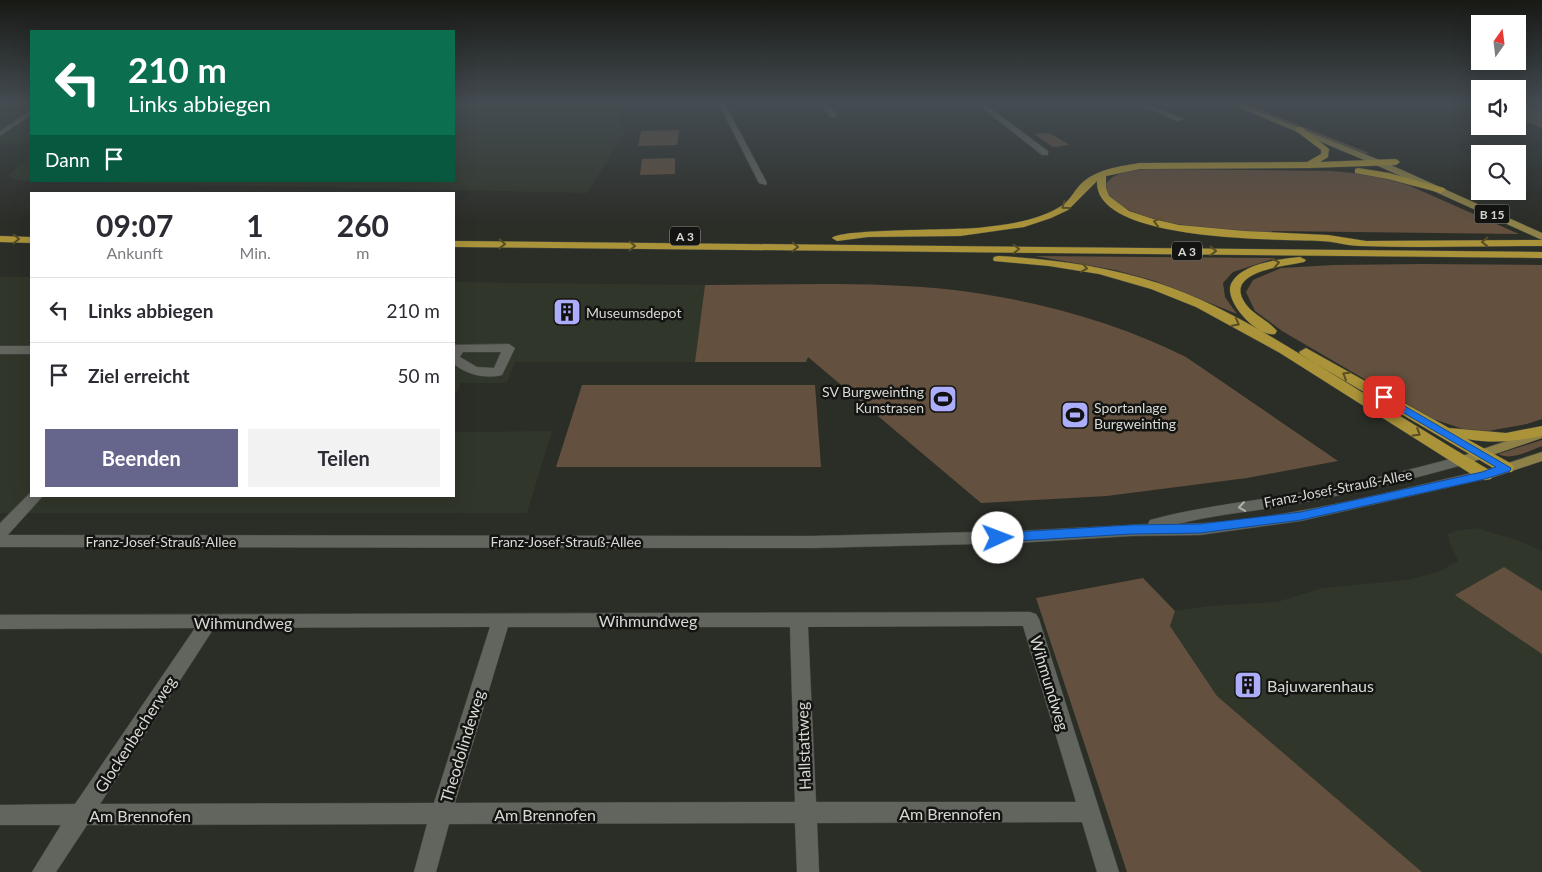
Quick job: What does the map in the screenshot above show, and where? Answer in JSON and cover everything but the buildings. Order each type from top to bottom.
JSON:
[{"type":"highway","points":[[1309,165],[1325,155],[1325,149],[1317,143]]},
{"type":"highway","name":"A 3","points":[[837,238],[856,234],[934,234],[982,231],[1026,224],[1064,208],[1075,199],[1088,182],[1102,175],[1126,168],[1159,165],[1309,165],[1396,162]]},
{"type":"highway","name":"A 3","points":[[1309,165],[1378,174],[1441,190]]},
{"type":"highway","name":"A 3","points":[[1102,175],[1100,185],[1106,200],[1123,210],[1158,223],[1215,232],[1328,238],[1362,243]]},
{"type":"highway","points":[[0,230],[30,230]]},
{"type":"highway","name":"A 3","points":[[455,234],[1362,243],[1539,241]]},
{"type":"highway","points":[[0,239],[30,240]]},
{"type":"highway","name":"A 3","points":[[455,244],[1542,255]]},
{"type":"highway","name":"A 3","points":[[862,248],[892,254],[1053,263],[1105,272],[1166,290],[1222,315],[1273,343],[1485,476]]},
{"type":"highway","name":"A 3","points":[[1506,468],[1255,321],[1243,309],[1236,298],[1235,288],[1239,278],[1248,271],[1264,265],[1317,258],[1501,259],[1513,255]]},
{"type":"highway","name":"A 3","points":[[1434,426],[1455,433],[1489,438],[1506,438],[1525,433],[1542,432]]},
{"type":"main road","name":"B 15","points":[[1331,143],[1441,190],[1539,241]]},
{"type":"main road","points":[[1348,143],[1396,162],[1542,227]]},
{"type":"main road","name":"Franz-Josef-Strauß-Allee","points":[[1461,461],[1542,432]]},
{"type":"main road","name":"Franz-Josef-Strauß-Allee","points":[[1485,476],[1542,456]]},
{"type":"street","points":[[742,143],[763,183]]},
{"type":"street","points":[[1031,143],[1045,153]]},
{"type":"street","points":[[0,350],[30,350]]},
{"type":"street","name":"Franz-Josef-Strauß-Allee","points":[[1131,530],[1204,512],[1283,501],[1386,481],[1461,461]]},
{"type":"street","name":"Franz-Josef-Strauß-Allee","points":[[0,541],[812,542],[1017,537],[1131,530],[1200,529],[1301,516],[1485,476]]},
{"type":"street","points":[[0,533],[35,497]]},
{"type":"street","name":"Hallstattweg","points":[[799,619],[808,872]]},
{"type":"street","name":"Wihmundweg","points":[[0,622],[1030,619],[1108,872]]},
{"type":"street","name":"Theodolindeweg","points":[[425,872],[441,814],[502,620]]},
{"type":"street","name":"Glockenbecherweg","points":[[43,872],[209,622]]},
{"type":"street","name":"Am Brennofen","points":[[0,815],[1090,812]]},
{"type":"shaded area","points":[[0,143],[30,143],[30,143]]},
{"type":"shaded area","points":[[455,143],[619,143],[587,193],[69,182],[455,182]]},
{"type":"shaded area","points":[[639,143],[677,143],[677,145],[638,146]]},
{"type":"shaded area","points":[[1047,143],[1066,143],[1070,145],[1053,147]]},
{"type":"shaded area","points":[[1337,143],[1343,143],[1369,153],[1365,154]]},
{"type":"shaded area","points":[[30,156],[30,181],[12,179],[9,175]]},
{"type":"shaded area","points":[[675,158],[675,174],[640,175],[642,159]]},
{"type":"shaded area","points":[[1148,169],[1332,171],[1372,175],[1408,185],[1519,234],[1271,231],[1273,233],[1207,229],[1182,225],[1157,220],[1135,212],[1116,203],[1104,190],[1106,184],[1115,176]]},
{"type":"shaded area","points":[[1035,256],[1276,258],[1233,272],[1223,283],[1225,297],[1237,314],[1155,281],[1115,270]]},
{"type":"shaded area","points":[[1421,264],[1542,265],[1542,419],[1527,424],[1488,431],[1463,429],[1433,419],[1282,331],[1255,311],[1246,292],[1253,280],[1281,268]]},
{"type":"shaded area","points":[[0,277],[30,277],[30,497],[455,497],[455,432],[552,431],[527,513],[0,513]]},
{"type":"shaded area","points":[[455,282],[705,285],[695,362],[515,362],[507,383],[461,383],[455,395]]},
{"type":"shaded area","name":"Sportanlage Burgweinting","points":[[830,284],[923,287],[1013,299],[1073,314],[1131,333],[1186,357],[1338,461],[1247,478],[1107,496],[981,503],[808,357],[806,362],[695,362],[705,285]]},
{"type":"shaded area","points":[[582,385],[815,385],[821,467],[556,467]]},
{"type":"shaded area","points":[[1542,440],[1542,446],[1514,456],[1498,454]]},
{"type":"shaded area","points":[[1476,528],[1517,540],[1542,551],[1542,872],[1422,872],[1217,696],[1170,626],[1175,611],[1208,606],[1277,602],[1322,588],[1407,580],[1438,572],[1458,561],[1449,542],[1448,534]]},
{"type":"shaded area","points":[[1504,567],[1542,591],[1542,654],[1455,595]]},
{"type":"shaded area","points":[[1143,578],[1175,611],[1170,626],[1217,696],[1422,872],[1127,872],[1036,598]]},
{"type":"place","name":"Museumsdepot","points":[[567,312]]},
{"type":"place","name":"SV Burgweinting Kunstrasen","points":[[943,399]]},
{"type":"place","name":"Sportanlage Burgweinting","points":[[1075,415]]},
{"type":"place","name":"Bajuwarenhaus","points":[[1248,685]]},
{"type":"route","points":[[998,538],[1131,530],[1200,529],[1301,516],[1485,476],[1506,468],[1384,397]]}]
